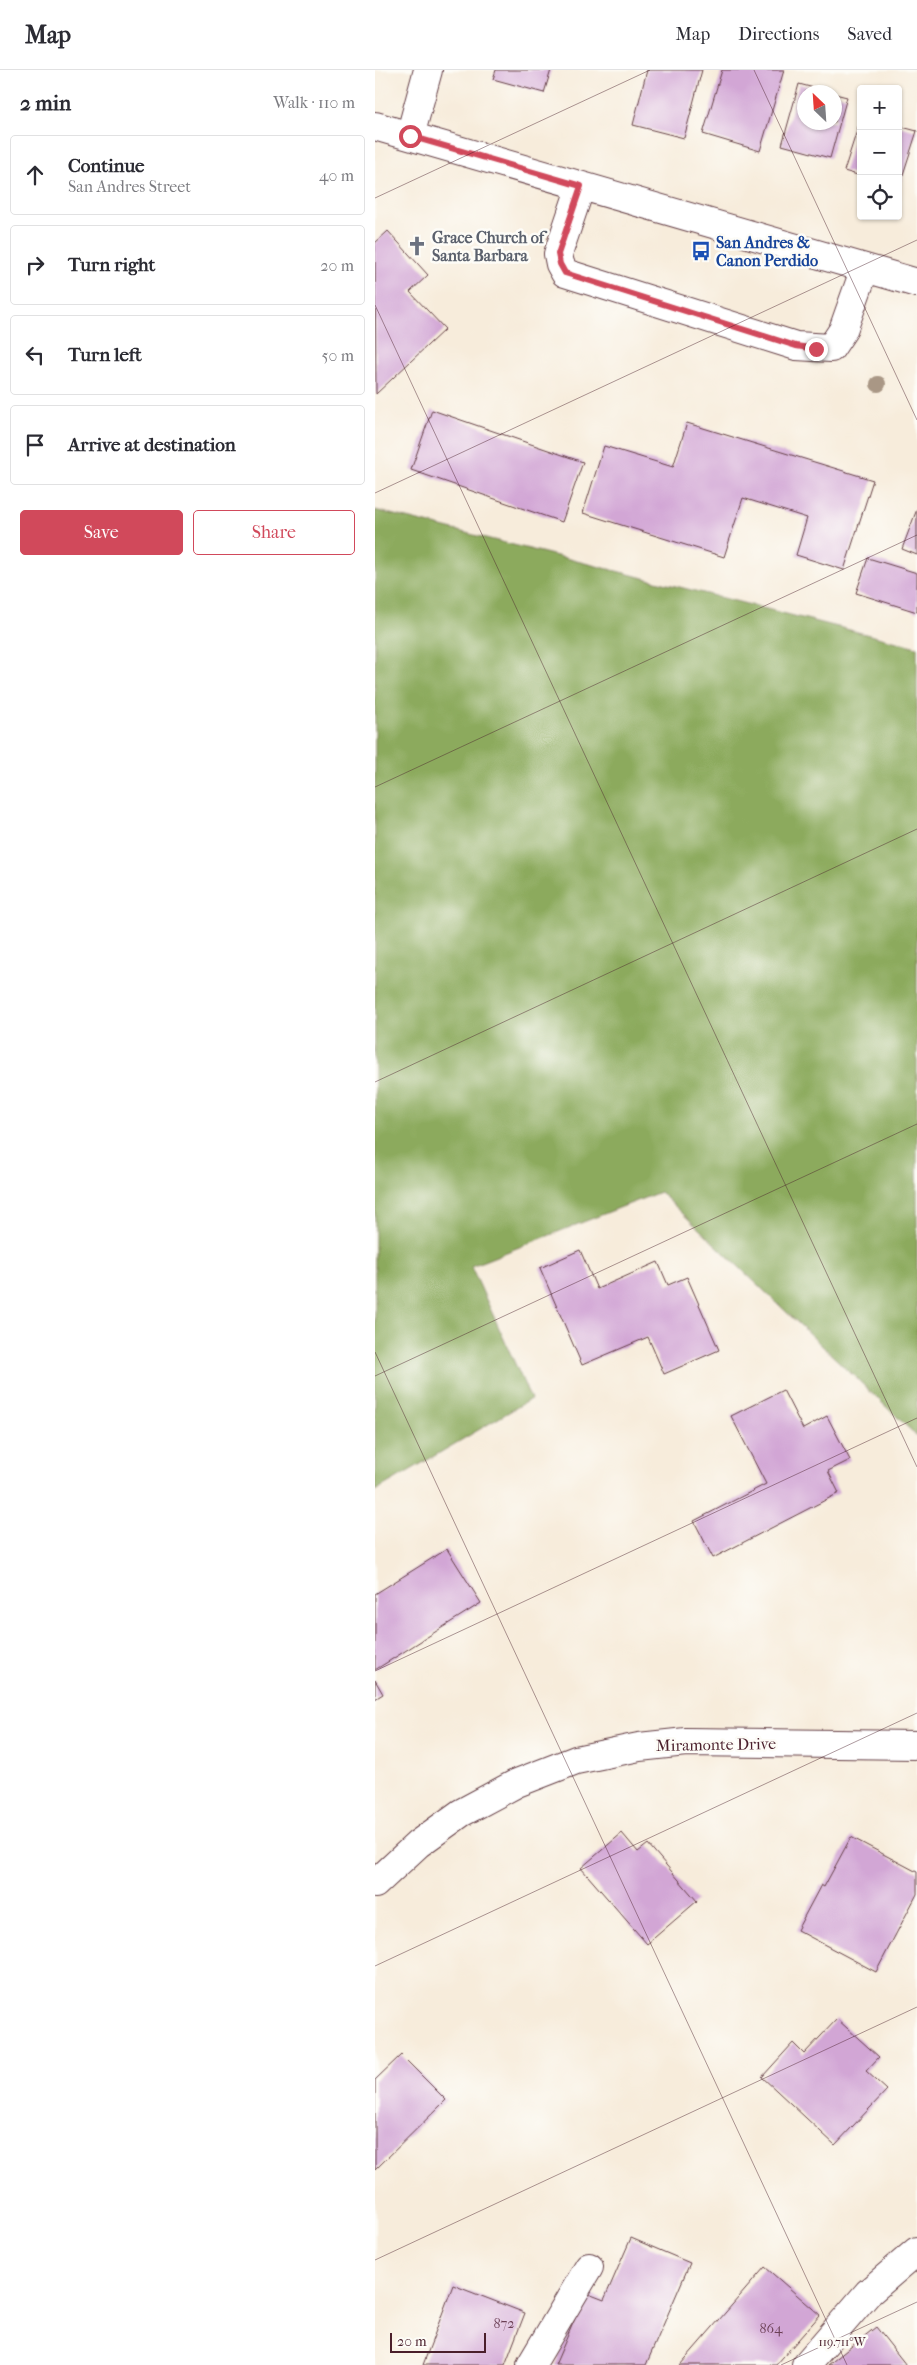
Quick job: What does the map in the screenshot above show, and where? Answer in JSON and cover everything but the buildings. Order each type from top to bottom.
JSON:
[{"type":"street","points":[[410,136],[428,70]]},
{"type":"street","points":[[375,126],[917,283]]},
{"type":"street","points":[[581,186],[558,254],[560,264],[565,273],[796,346],[831,348],[843,330],[865,268]]},
{"type":"street","name":"Miramonte Drive","points":[[375,1884],[418,1844],[461,1813],[517,1783],[576,1760],[639,1747],[686,1742],[917,1744]]},
{"type":"street","points":[[806,2365],[868,2293],[917,2251]]},
{"type":"street","points":[[531,2365],[589,2267]]},
{"type":"green space","points":[[375,510],[917,647],[917,1436],[660,1192],[471,1266],[531,1399],[375,1491]]},
{"type":"place","name":"Grace Church of Santa Barbara","points":[[417,246]]},
{"type":"place","name":"San Andres & Canon Perdido","points":[[701,251]]},
{"type":"route","points":[[410,136],[581,186],[558,254],[560,264],[565,273],[796,346],[816,349]]}]
